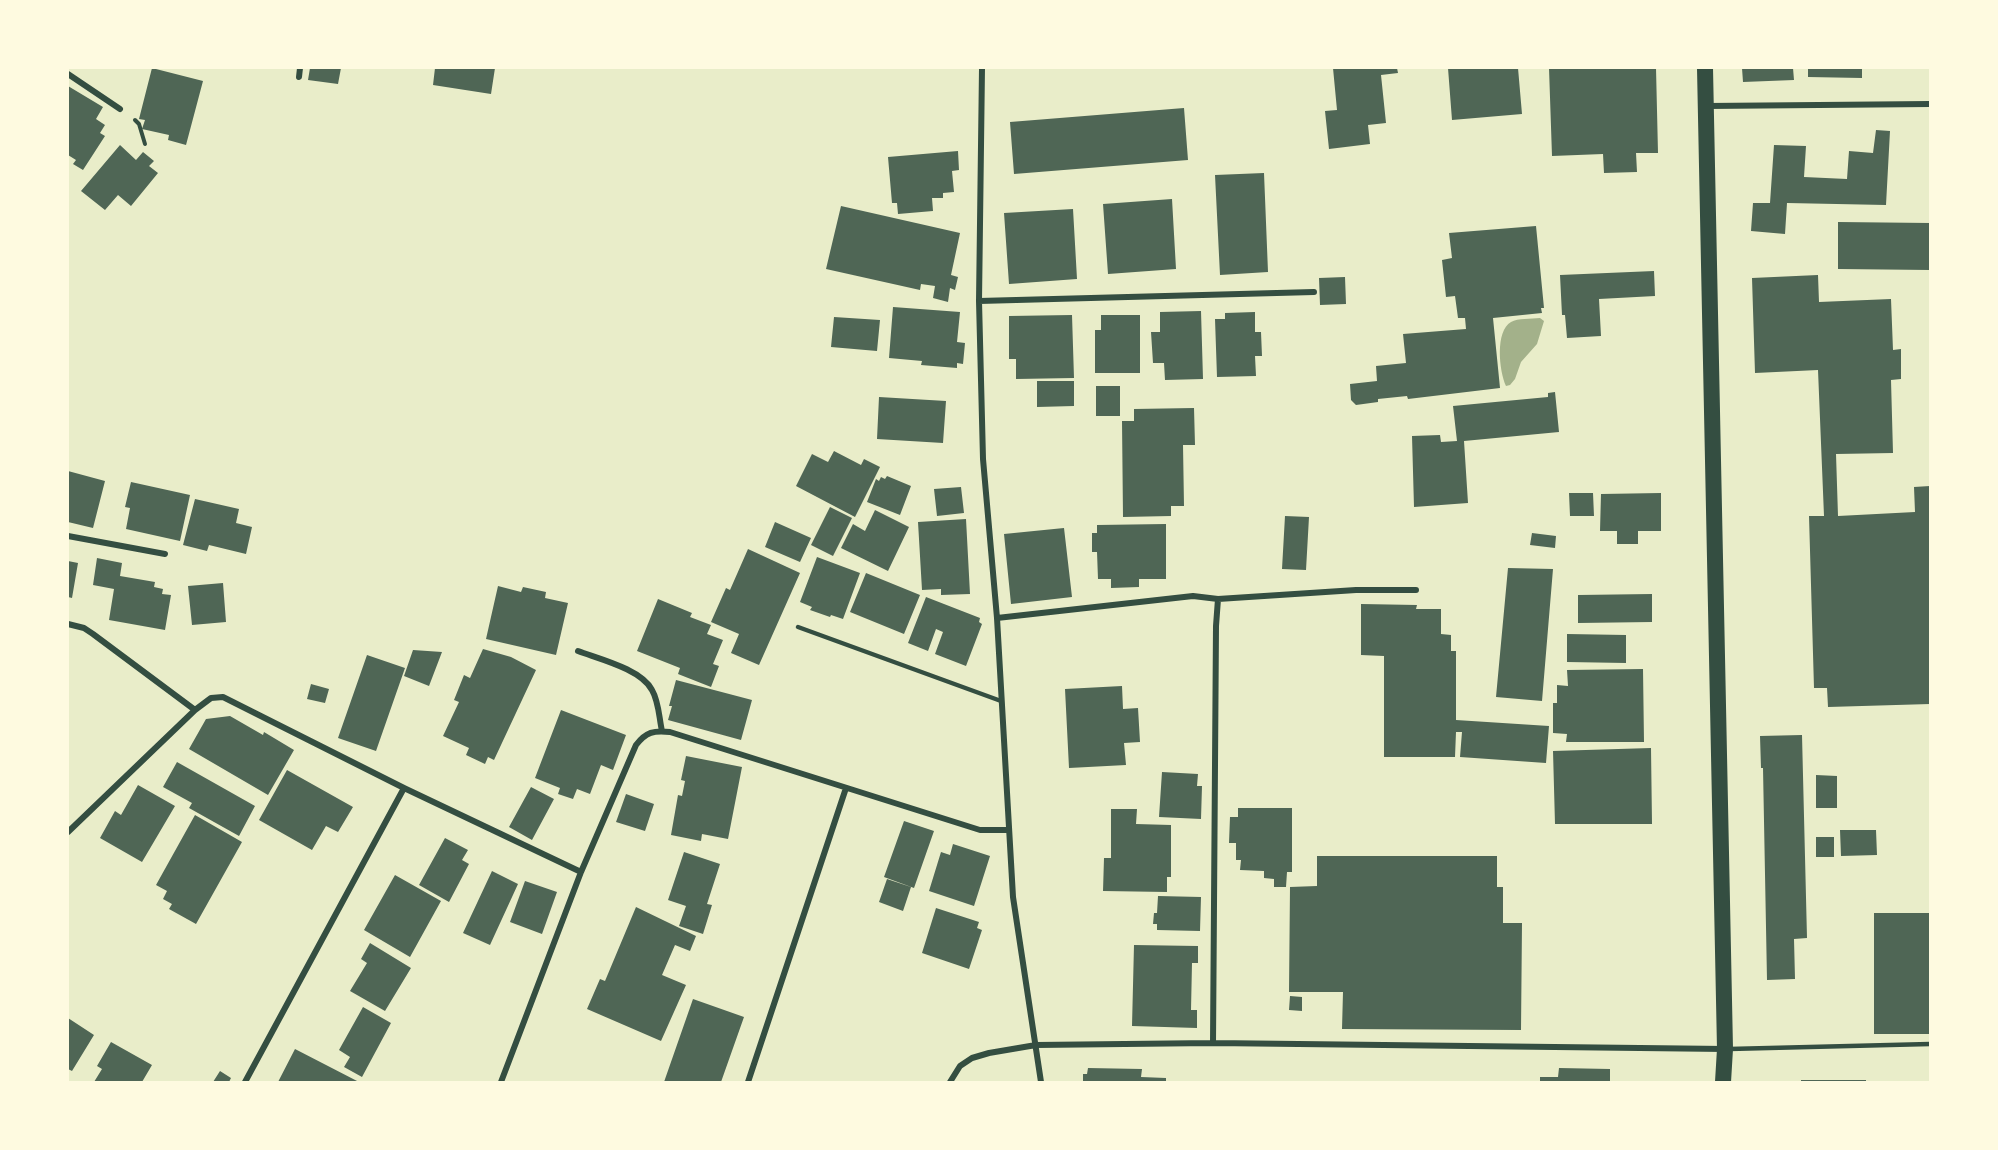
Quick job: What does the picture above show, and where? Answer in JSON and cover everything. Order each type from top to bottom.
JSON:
[{"type":"highway","points":[[1705,68],[1724,1083]]},
{"type":"street","points":[[298,77],[300,68]]},
{"type":"street","points":[[982,68],[979,301],[983,459],[997,618],[1016,919],[1041,1083]]},
{"type":"street","points":[[68,74],[120,109]]},
{"type":"street","points":[[1706,105],[1930,104]]},
{"type":"street","points":[[979,301],[1314,292]]},
{"type":"street","points":[[68,536],[165,554]]},
{"type":"street","points":[[997,618],[1193,596],[1218,599],[1356,590],[1416,590]]},
{"type":"street","points":[[1213,1043],[1218,599]]},
{"type":"street","points":[[68,624],[84,628],[93,634],[195,710]]},
{"type":"street","points":[[578,651],[633,673],[647,682],[656,700],[662,731]]},
{"type":"street","points":[[68,832],[195,710],[211,698],[223,697],[404,788],[581,872]]},
{"type":"street","points":[[501,1083],[581,872],[636,745],[644,735],[650,732],[662,731],[980,830],[1009,830]]},
{"type":"street","points":[[245,1083],[404,788]]},
{"type":"street","points":[[748,1083],[846,788]]},
{"type":"street","points":[[950,1083],[960,1066],[972,1058],[1036,1046],[1213,1043],[1725,1049]]},
{"type":"lane","points":[[798,627],[1001,701]]},
{"type":"lane","points":[[1725,1049],[1930,1044]]},
{"type":"shaded area","points":[[1540,318],[1544,321],[1537,344],[1521,362],[1515,379],[1506,386],[1500,362],[1502,334],[1511,322]]},
{"type":"building","points":[[152,68],[203,81],[186,145],[168,140],[169,135],[142,129],[145,120],[139,119]]},
{"type":"building","points":[[310,68],[341,68],[338,84],[308,80]]},
{"type":"building","points":[[435,68],[495,68],[491,94],[433,85]]},
{"type":"building","points":[[1333,68],[1397,68],[1398,73],[1381,75],[1386,123],[1368,125],[1370,144],[1329,149],[1325,111],[1337,110]]},
{"type":"building","points":[[1448,68],[1518,68],[1522,114],[1452,120]]},
{"type":"building","points":[[1549,68],[1656,68],[1658,153],[1636,153],[1637,172],[1604,173],[1603,154],[1552,156]]},
{"type":"building","points":[[1742,68],[1793,68],[1794,80],[1743,82]]},
{"type":"building","points":[[1808,68],[1862,68],[1862,78],[1808,77]]},
{"type":"building","points":[[68,86],[103,107],[96,119],[105,125],[100,133],[105,136],[83,170],[73,164],[76,160],[68,155]]},
{"type":"building","points":[[1184,108],[1188,160],[1014,174],[1010,122]]},
{"type":"building","points":[[1876,130],[1890,131],[1886,205],[1787,203],[1785,234],[1751,231],[1753,203],[1770,203],[1774,145],[1806,146],[1804,177],[1847,179],[1849,151],[1873,153]]},
{"type":"building","points":[[120,145],[136,160],[143,152],[154,161],[149,166],[158,173],[131,206],[118,195],[105,210],[81,191]]},
{"type":"building","points":[[958,151],[959,170],[952,171],[954,192],[943,193],[943,198],[932,198],[933,211],[898,214],[897,203],[892,203],[888,157]]},
{"type":"building","points":[[1264,173],[1268,272],[1220,275],[1215,175]]},
{"type":"building","points":[[1172,199],[1176,269],[1108,274],[1103,204]]},
{"type":"building","points":[[841,206],[960,233],[951,275],[958,277],[955,290],[950,288],[948,302],[933,298],[935,286],[921,284],[920,290],[826,269]]},
{"type":"building","points":[[1073,209],[1077,279],[1009,284],[1004,213]]},
{"type":"building","points":[[1838,222],[1930,223],[1930,270],[1838,269]]},
{"type":"building","points":[[1536,226],[1544,308],[1541,308],[1542,313],[1493,318],[1500,388],[1408,399],[1407,396],[1378,399],[1378,402],[1356,405],[1351,400],[1350,384],[1377,381],[1376,366],[1406,363],[1403,334],[1466,329],[1465,318],[1458,318],[1455,296],[1446,297],[1442,260],[1452,258],[1449,233]]},
{"type":"building","points":[[1654,271],[1655,296],[1599,299],[1601,336],[1567,338],[1565,315],[1562,315],[1560,275]]},
{"type":"building","points":[[1818,275],[1819,302],[1891,299],[1893,350],[1901,349],[1901,379],[1891,380],[1893,453],[1836,454],[1838,516],[1915,512],[1914,487],[1930,486],[1930,704],[1828,707],[1827,688],[1814,688],[1809,516],[1824,516],[1818,370],[1755,373],[1752,278]]},
{"type":"building","points":[[1345,277],[1346,304],[1320,305],[1319,278]]},
{"type":"building","points":[[893,307],[960,312],[957,342],[965,343],[963,364],[957,363],[957,368],[921,365],[922,361],[889,358]]},
{"type":"building","points":[[1201,311],[1203,379],[1165,380],[1164,363],[1153,363],[1151,332],[1160,332],[1160,312]]},
{"type":"building","points":[[1255,312],[1255,332],[1261,332],[1262,356],[1255,356],[1256,376],[1217,377],[1215,319],[1225,319],[1225,313]]},
{"type":"building","points":[[1072,315],[1074,378],[1016,379],[1016,359],[1009,359],[1009,316]]},
{"type":"building","points":[[1101,315],[1140,315],[1140,373],[1095,373],[1095,330],[1101,330]]},
{"type":"building","points":[[834,317],[880,320],[877,351],[831,347]]},
{"type":"building","points":[[1037,381],[1074,381],[1074,406],[1037,407]]},
{"type":"building","points":[[1096,386],[1120,386],[1120,416],[1096,416]]},
{"type":"building","points":[[1555,392],[1559,432],[1464,441],[1468,503],[1414,507],[1412,436],[1440,435],[1441,442],[1457,441],[1453,406],[1548,397],[1548,393]]},
{"type":"building","points":[[879,397],[946,401],[943,443],[877,439]]},
{"type":"building","points":[[1194,408],[1195,445],[1183,445],[1184,506],[1171,506],[1171,516],[1123,517],[1122,421],[1134,421],[1134,409]]},
{"type":"building","points":[[834,451],[861,465],[864,459],[880,467],[855,517],[796,486],[812,454],[828,462]]},
{"type":"building","points":[[68,471],[105,481],[93,528],[68,522]]},
{"type":"building","points":[[887,476],[911,486],[900,515],[867,502],[876,479],[879,481],[881,477],[885,479]]},
{"type":"building","points":[[131,482],[190,495],[180,541],[126,529],[130,508],[125,507]]},
{"type":"building","points":[[961,487],[964,513],[937,516],[934,489]]},
{"type":"building","points":[[1569,493],[1593,493],[1594,516],[1570,516]]},
{"type":"building","points":[[1661,493],[1661,531],[1638,531],[1638,544],[1617,544],[1617,531],[1600,531],[1601,494]]},
{"type":"building","points":[[195,499],[239,509],[236,523],[252,527],[246,554],[209,545],[207,551],[183,545]]},
{"type":"building","points":[[830,507],[852,518],[833,556],[811,545]]},
{"type":"building","points":[[875,510],[909,527],[888,571],[841,548],[853,524],[865,531]]},
{"type":"building","points":[[1285,516],[1309,517],[1306,570],[1282,569]]},
{"type":"building","points":[[966,519],[970,594],[941,595],[941,589],[922,590],[918,522]]},
{"type":"building","points":[[775,522],[811,538],[800,562],[765,547]]},
{"type":"building","points":[[1166,524],[1166,579],[1139,579],[1139,587],[1111,588],[1111,579],[1098,579],[1097,552],[1092,552],[1092,533],[1097,533],[1097,525]]},
{"type":"building","points":[[1064,528],[1072,597],[1011,604],[1004,534]]},
{"type":"building","points":[[1532,533],[1556,536],[1555,548],[1530,545]]},
{"type":"building","points":[[748,549],[800,573],[759,665],[731,653],[739,634],[711,622],[726,588],[730,590]]},
{"type":"building","points":[[817,557],[860,573],[843,619],[810,610],[812,607],[800,602]]},
{"type":"building","points":[[97,558],[122,563],[120,576],[155,582],[154,587],[163,589],[162,594],[171,595],[165,630],[109,620],[114,589],[93,585]]},
{"type":"building","points":[[68,561],[78,563],[72,598],[68,597]]},
{"type":"building","points":[[1508,568],[1553,569],[1542,701],[1496,697]]},
{"type":"building","points":[[866,573],[920,595],[904,634],[850,612]]},
{"type":"building","points":[[223,583],[226,622],[192,625],[188,586]]},
{"type":"building","points":[[498,586],[521,592],[523,587],[546,592],[545,598],[568,603],[556,655],[486,639]]},
{"type":"building","points":[[1652,594],[1652,622],[1578,623],[1578,595]]},
{"type":"building","points":[[926,597],[980,618],[979,622],[982,624],[966,666],[935,654],[943,632],[936,629],[928,651],[908,643]]},
{"type":"building","points":[[658,599],[692,613],[690,617],[711,625],[707,634],[723,640],[713,664],[719,666],[711,687],[678,674],[680,668],[637,651]]},
{"type":"building","points":[[1361,604],[1417,605],[1416,609],[1441,609],[1441,634],[1451,635],[1451,651],[1456,651],[1456,720],[1549,726],[1546,763],[1460,757],[1462,732],[1456,732],[1455,757],[1384,757],[1384,656],[1361,655]]},
{"type":"building","points":[[1567,634],[1626,635],[1626,663],[1567,662]]},
{"type":"building","points":[[483,649],[511,657],[536,670],[494,760],[488,757],[485,764],[466,755],[469,748],[443,736],[459,702],[454,700],[464,675],[470,678]]},
{"type":"building","points":[[413,650],[442,652],[429,686],[404,676]]},
{"type":"building","points":[[367,655],[405,668],[376,751],[338,738]]},
{"type":"building","points":[[1643,669],[1644,742],[1566,742],[1567,734],[1553,733],[1553,703],[1557,703],[1557,685],[1568,686],[1567,670]]},
{"type":"building","points":[[676,680],[752,700],[741,740],[668,720]]},
{"type":"building","points":[[311,684],[329,689],[325,703],[307,699]]},
{"type":"building","points":[[1122,686],[1123,709],[1138,708],[1140,742],[1124,743],[1126,765],[1069,768],[1065,689]]},
{"type":"building","points":[[561,710],[626,735],[613,770],[601,765],[590,794],[577,789],[573,799],[558,794],[560,788],[535,778]]},
{"type":"building","points":[[230,716],[263,735],[264,732],[294,750],[268,795],[189,749],[206,719]]},
{"type":"building","points":[[1802,735],[1807,938],[1794,939],[1795,979],[1767,980],[1763,768],[1761,768],[1760,736]]},
{"type":"building","points":[[1651,748],[1652,824],[1555,824],[1553,751]]},
{"type":"building","points":[[686,756],[742,767],[728,839],[702,834],[701,841],[671,835],[678,795],[682,796],[685,781],[681,780]]},
{"type":"building","points":[[177,762],[255,806],[239,836],[189,808],[192,803],[163,787]]},
{"type":"building","points":[[287,770],[353,807],[338,832],[326,826],[312,850],[259,820]]},
{"type":"building","points":[[1162,772],[1198,774],[1197,786],[1202,786],[1201,819],[1159,817]]},
{"type":"building","points":[[1816,775],[1837,776],[1837,808],[1816,808]]},
{"type":"building","points":[[138,785],[175,806],[142,862],[100,838],[115,811],[121,815]]},
{"type":"building","points":[[531,787],[554,799],[532,840],[509,827]]},
{"type":"building","points":[[626,794],[654,804],[645,831],[616,822]]},
{"type":"building","points":[[1238,808],[1292,808],[1292,872],[1287,872],[1286,887],[1274,887],[1274,879],[1264,878],[1264,871],[1240,870],[1241,860],[1236,860],[1236,843],[1229,843],[1230,817],[1238,817]]},
{"type":"building","points":[[1111,809],[1137,809],[1136,824],[1171,825],[1171,877],[1167,877],[1167,892],[1103,891],[1104,858],[1111,858]]},
{"type":"building","points":[[195,815],[242,842],[196,924],[169,909],[172,904],[163,899],[167,891],[156,885]]},
{"type":"building","points":[[904,821],[934,831],[914,888],[884,877]]},
{"type":"building","points":[[1840,830],[1876,830],[1877,855],[1841,856]]},
{"type":"building","points":[[1816,837],[1834,837],[1834,857],[1816,857]]},
{"type":"building","points":[[445,838],[468,850],[462,860],[469,864],[449,902],[419,885]]},
{"type":"building","points":[[953,844],[990,856],[974,906],[929,891],[941,852],[950,855]]},
{"type":"building","points":[[684,852],[720,864],[707,904],[712,905],[703,934],[679,926],[686,906],[668,900]]},
{"type":"building","points":[[1317,856],[1497,856],[1497,887],[1503,887],[1503,923],[1522,923],[1521,1030],[1342,1029],[1343,992],[1289,992],[1290,887],[1317,886]]},
{"type":"building","points":[[492,871],[518,884],[490,945],[463,933]]},
{"type":"building","points":[[395,875],[441,901],[410,957],[364,930]]},
{"type":"building","points":[[887,879],[911,887],[903,911],[879,902]]},
{"type":"building","points":[[525,881],[557,892],[542,934],[510,922]]},
{"type":"building","points":[[1158,896],[1201,897],[1200,931],[1157,930],[1157,924],[1153,924],[1154,913],[1157,913]]},
{"type":"building","points":[[636,907],[696,936],[690,951],[675,945],[662,975],[686,985],[661,1041],[587,1009],[600,979],[605,981]]},
{"type":"building","points":[[936,908],[979,922],[977,928],[982,930],[969,969],[922,953]]},
{"type":"building","points":[[1874,913],[1930,913],[1930,1034],[1874,1034]]},
{"type":"building","points":[[370,943],[411,968],[385,1011],[350,991],[367,963],[361,959]]},
{"type":"building","points":[[1134,945],[1198,946],[1198,963],[1192,963],[1191,1010],[1197,1010],[1197,1028],[1132,1026]]},
{"type":"building","points":[[1290,996],[1302,997],[1302,1011],[1289,1010]]},
{"type":"building","points":[[693,999],[744,1017],[721,1082],[664,1082]]},
{"type":"building","points":[[363,1007],[391,1023],[362,1077],[344,1067],[350,1057],[339,1050]]},
{"type":"building","points":[[68,1018],[94,1035],[72,1071],[68,1069]]},
{"type":"building","points":[[111,1042],[152,1065],[142,1082],[94,1082],[102,1069],[97,1066]]},
{"type":"building","points":[[295,1049],[359,1082],[278,1082]]},
{"type":"building","points":[[1088,1068],[1142,1069],[1141,1077],[1166,1078],[1166,1082],[1083,1082],[1083,1074],[1087,1074]]},
{"type":"building","points":[[1559,1068],[1610,1069],[1610,1082],[1540,1082],[1540,1077],[1558,1077]]},
{"type":"building","points":[[220,1071],[231,1078],[229,1082],[213,1082]]},
{"type":"building","points":[[1801,1080],[1866,1080],[1866,1082],[1801,1082]]}]
